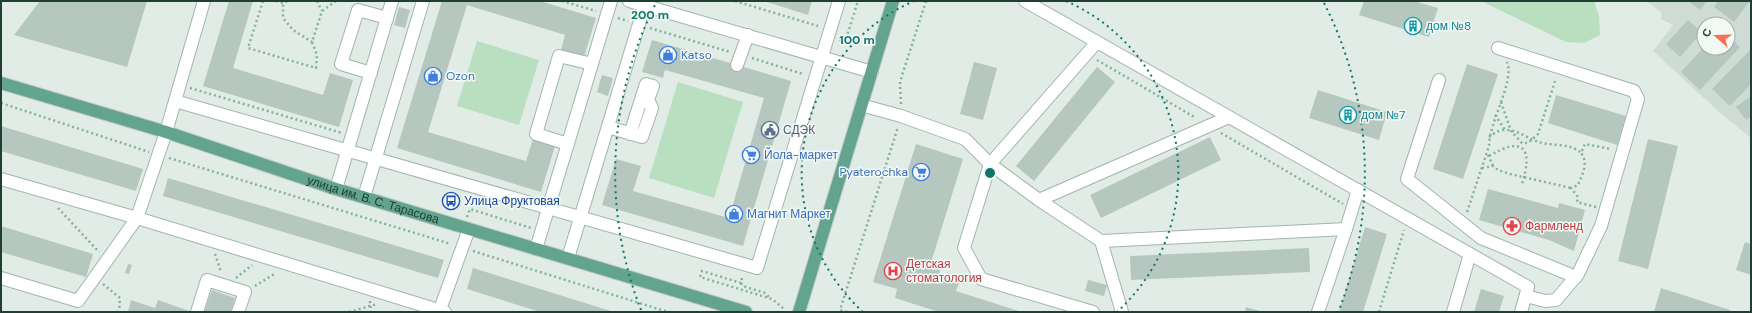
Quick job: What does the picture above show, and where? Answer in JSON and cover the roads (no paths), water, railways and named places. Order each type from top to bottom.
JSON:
[{"type":"main road","points":[[799,312],[893,1]]},
{"type":"main road","name":"улица им. В. С. Тарасова","points":[[1,82],[166,132],[336,189],[568,258],[729,310],[746,312]]},
{"type":"lane","points":[[1,278],[78,301],[137,218],[166,132],[204,1]]},
{"type":"lane","points":[[336,189],[392,1]]},
{"type":"lane","points":[[364,197],[423,1]]},
{"type":"lane","points":[[536,249],[611,1]]},
{"type":"lane","points":[[629,1],[645,3],[748,36],[872,72]]},
{"type":"lane","points":[[175,101],[347,152],[757,268],[839,1]]},
{"type":"lane","points":[[1026,1],[1470,254],[1527,292],[1545,301],[1556,300],[1576,277],[1601,226],[1638,99],[1634,91],[1498,48]]},
{"type":"lane","points":[[568,258],[608,127],[642,29],[645,3]]},
{"type":"lane","points":[[371,73],[341,64],[358,10],[387,18]]},
{"type":"lane","points":[[739,60],[748,36]]},
{"type":"lane","points":[[1093,312],[981,279],[964,248],[990,164],[1097,42]]},
{"type":"lane","points":[[568,144],[536,134],[559,56],[592,64]]},
{"type":"lane","points":[[1439,80],[1407,179],[1481,238],[1576,277]]},
{"type":"lane","points":[[861,105],[902,116],[965,139],[990,164],[1039,200],[1101,241],[1346,229]]},
{"type":"lane","points":[[1039,200],[1229,117]]},
{"type":"lane","points":[[608,127],[630,134]]},
{"type":"lane","points":[[1,179],[211,240],[442,312],[469,229]]},
{"type":"lane","points":[[1318,312],[1358,190]]},
{"type":"lane","points":[[1101,241],[1122,312]]},
{"type":"lane","points":[[1453,312],[1470,254]]},
{"type":"lane","points":[[198,312],[207,280],[245,292],[238,312]]},
{"type":"lane","points":[[1521,312],[1527,292]]},
{"type":"place","name":"дом №8","points":[[1413,26]]},
{"type":"place","name":"Katso","points":[[668,55]]},
{"type":"place","name":"Ozon","points":[[433,76]]},
{"type":"place","name":"дом №7","points":[[1348,115]]},
{"type":"place","name":"СДЭК","points":[[770,130]]},
{"type":"place","name":"Йола-маркет","points":[[751,155]]},
{"type":"place","name":"Pyaterochka","points":[[921,172]]},
{"type":"place","name":"Улица Фруктовая","points":[[451,201]]},
{"type":"place","name":"Магнит Маркет","points":[[734,214]]},
{"type":"place","name":"Фармленд","points":[[1512,226]]},
{"type":"place","name":"Детская стоматология","points":[[893,271]]}]
